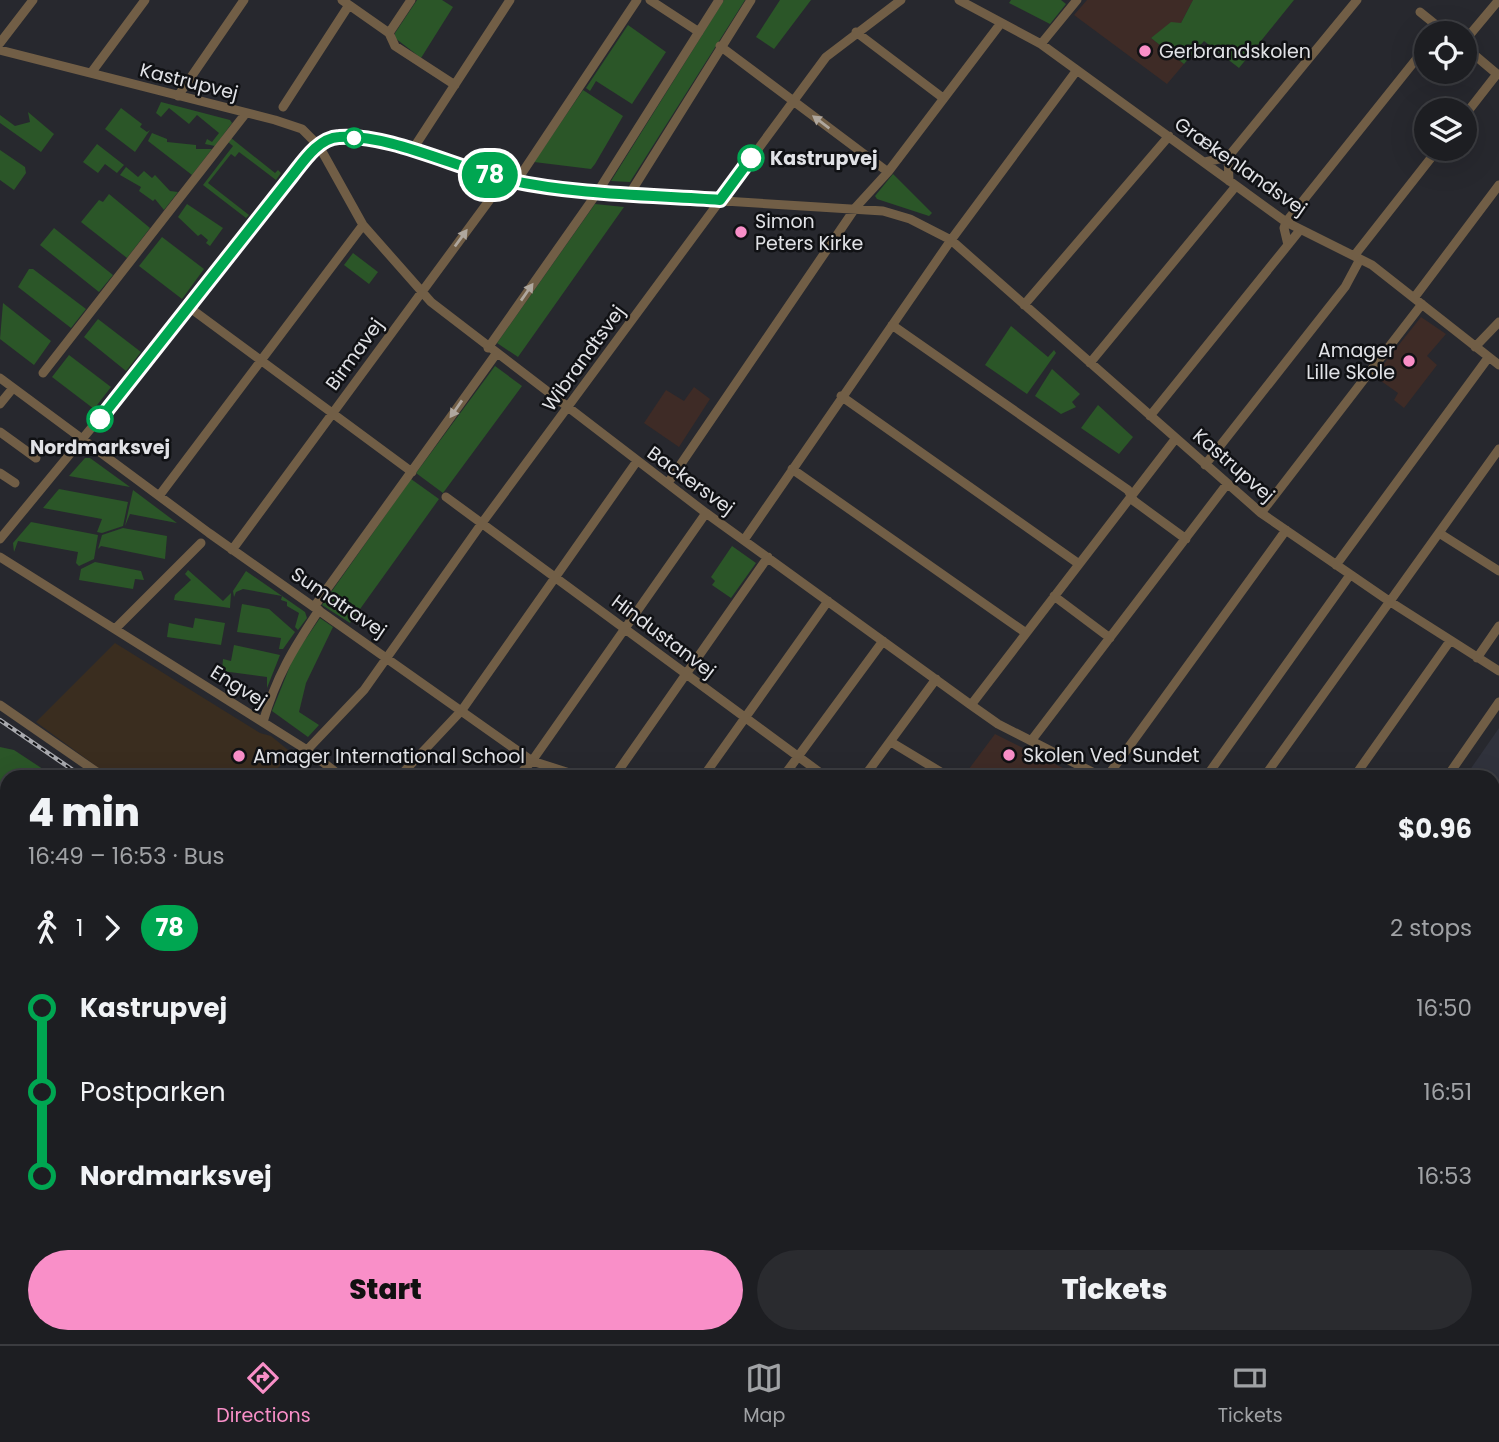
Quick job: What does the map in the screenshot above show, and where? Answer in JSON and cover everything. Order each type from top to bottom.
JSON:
[{"type":"street","points":[[0,43],[33,0]]},
{"type":"street","points":[[91,73],[145,0]]},
{"type":"street","points":[[178,96],[244,0]]},
{"type":"street","points":[[390,33],[411,0]]},
{"type":"street","points":[[411,152],[510,0]]},
{"type":"street","points":[[516,182],[637,0]]},
{"type":"street","points":[[650,0],[699,32]]},
{"type":"street","points":[[263,722],[279,673],[316,608],[412,472],[597,193],[719,0]]},
{"type":"street","points":[[629,195],[751,0]]},
{"type":"street","name":"Wibrandtsvej","points":[[307,750],[364,690],[482,523],[827,57],[856,32],[901,0]]},
{"type":"street","name":"Grækenlandsvej","points":[[959,0],[1041,44],[1286,222],[1357,258],[1418,301],[1499,365]]},
{"type":"street","points":[[1041,44],[1077,0]]},
{"type":"street","points":[[1205,162],[1228,157],[1357,0]]},
{"type":"street","points":[[1477,28],[1498,1]]},
{"type":"street","points":[[283,107],[346,2],[390,33],[395,46],[455,85]]},
{"type":"street","points":[[1420,12],[1429,21]]},
{"type":"street","points":[[668,483],[856,207],[888,172],[1001,23]]},
{"type":"street","points":[[856,32],[943,98]]},
{"type":"street","points":[[720,46],[888,172]]},
{"type":"street","name":"Kastrupvej","points":[[0,50],[295,126],[319,146],[334,137],[350,137],[516,182],[597,193],[856,207],[910,219],[951,240],[1261,513],[1389,601],[1499,671]]},
{"type":"street","points":[[1477,53],[1497,74],[1477,100]]},
{"type":"street","points":[[1288,244],[1284,228],[1286,222],[1414,62]]},
{"type":"street","points":[[744,540],[951,240],[1077,70]]},
{"type":"street","points":[[43,373],[246,113]]},
{"type":"street","points":[[1024,305],[1169,136]]},
{"type":"street","points":[[0,539],[190,308],[291,177],[319,146]]},
{"type":"street","name":"Backersvej","points":[[319,146],[363,225],[421,293],[492,351],[706,513],[971,705],[1031,741],[1091,770]]},
{"type":"street","points":[[1090,363],[1233,184],[1228,157]]},
{"type":"street","points":[[1205,465],[1345,287],[1357,258],[1429,161]]},
{"type":"street","name":"Birmavej","points":[[232,550],[505,179]]},
{"type":"street","points":[[1261,513],[1418,301],[1499,185]]},
{"type":"street","points":[[159,496],[363,225]]},
{"type":"street","points":[[1150,416],[1300,230]]},
{"type":"street","points":[[190,308],[412,472]]},
{"type":"street","points":[[1475,347],[1499,322]]},
{"type":"street","points":[[892,325],[1131,495],[1186,539]]},
{"type":"street","points":[[1336,565],[1488,358]]},
{"type":"street","points":[[0,378],[83,440]]},
{"type":"street","points":[[0,404],[13,388]]},
{"type":"street","points":[[841,396],[1079,564]]},
{"type":"street","points":[[0,432],[36,458]]},
{"type":"street","points":[[971,705],[1176,438]]},
{"type":"street","name":"Sumatravej","points":[[83,440],[232,550],[387,656],[532,761],[560,770]]},
{"type":"street","points":[[1269,770],[1499,449]]},
{"type":"street","points":[[406,770],[462,710],[637,461]]},
{"type":"street","points":[[1489,463],[1499,470]]},
{"type":"street","points":[[792,469],[1026,633]]},
{"type":"street","points":[[0,473],[15,483]]},
{"type":"street","points":[[1031,741],[1227,484]]},
{"type":"street","name":"Hindustanvej","points":[[446,497],[817,770]]},
{"type":"street","points":[[524,770],[706,513]]},
{"type":"street","points":[[1110,770],[1286,530]]},
{"type":"street","points":[[1439,533],[1499,571]]},
{"type":"street","points":[[115,629],[201,542]]},
{"type":"street","name":"Engvej","points":[[0,557],[307,750],[333,770]]},
{"type":"street","points":[[619,770],[768,557]]},
{"type":"street","points":[[1211,770],[1350,575]]},
{"type":"street","points":[[1054,596],[1111,638]]},
{"type":"street","points":[[708,770],[828,601]]},
{"type":"street","points":[[1477,658],[1499,626]]},
{"type":"street","points":[[788,770],[883,641]]},
{"type":"street","points":[[1359,770],[1450,641]]},
{"type":"street","points":[[869,770],[936,680]]},
{"type":"street","points":[[1452,770],[1499,702]]},
{"type":"street","points":[[0,705],[94,770]]},
{"type":"street","points":[[891,742],[937,770]]},
{"type":"shaded area","name":"Gerbrandskolen","points":[[1087,0],[1193,0],[1181,23],[1151,38],[1184,64],[1167,84],[1074,15]]},
{"type":"shaded area","name":"Amager Lille Skole","points":[[1421,317],[1446,334],[1427,356],[1437,365],[1404,408],[1394,400],[1398,393],[1374,376]]},
{"type":"shaded area","points":[[694,387],[710,399],[679,447],[644,423],[666,390],[684,401]]},
{"type":"shaded area","points":[[115,643],[260,733],[271,736],[293,754],[276,770],[101,770],[36,722]]},
{"type":"shaded area","points":[[1499,728],[1499,770],[1470,770]]},
{"type":"shaded area","name":"Skolen Ved Sundet","points":[[995,734],[1067,770],[968,770]]},
{"type":"green space","points":[[417,0],[442,0],[453,7],[421,58],[395,38],[395,33]]},
{"type":"green space","points":[[724,0],[745,0],[630,182],[611,181]]},
{"type":"green space","points":[[780,0],[811,0],[774,49],[756,37]]},
{"type":"green space","points":[[1011,0],[1061,0],[1066,4],[1050,24],[1009,3]]},
{"type":"green space","points":[[1193,0],[1294,0],[1239,68],[1204,41],[1184,64],[1151,38],[1171,22],[1181,23]]},
{"type":"green space","points":[[628,25],[666,52],[632,104],[596,81],[590,91],[586,88]]},
{"type":"green space","points":[[583,90],[623,116],[595,164],[591,169],[534,162]]},
{"type":"green space","points":[[161,102],[230,120],[232,123],[215,146],[205,144],[207,139],[212,142],[219,133],[197,115],[189,124],[169,108],[161,117],[156,113]]},
{"type":"green space","points":[[121,108],[142,124],[140,127],[147,132],[150,130],[135,152],[105,129]]},
{"type":"green space","points":[[28,112],[54,134],[41,152],[0,123],[0,115],[15,126],[30,122]]},
{"type":"green space","points":[[152,133],[167,139],[167,142],[196,145],[196,149],[212,149],[192,175],[148,141]]},
{"type":"green space","points":[[231,138],[275,173],[278,170],[281,173],[276,180],[239,152],[235,157],[231,154],[208,183],[249,215],[246,218],[203,185],[233,146],[228,142]]},
{"type":"green space","points":[[97,144],[124,165],[117,173],[105,164],[98,173],[83,162]]},
{"type":"green space","points":[[0,150],[25,167],[26,173],[14,190],[0,180]]},
{"type":"green space","points":[[126,167],[138,177],[144,171],[152,178],[155,175],[170,191],[178,192],[164,210],[155,199],[153,201],[139,191],[141,187],[120,175]]},
{"type":"green space","points":[[893,174],[932,213],[929,216],[877,199],[875,196]]},
{"type":"green space","points":[[109,194],[150,228],[127,258],[81,222],[99,200],[103,202]]},
{"type":"green space","points":[[187,204],[223,228],[210,246],[206,243],[208,240],[201,234],[198,236],[178,217]]},
{"type":"green space","points":[[595,204],[624,207],[518,357],[497,343]]},
{"type":"green space","points":[[54,228],[113,275],[99,292],[40,245]]},
{"type":"green space","points":[[162,237],[204,269],[182,299],[139,266]]},
{"type":"green space","points":[[353,253],[378,272],[369,284],[344,265]]},
{"type":"green space","points":[[29,269],[33,269],[86,309],[71,328],[18,287]]},
{"type":"green space","points":[[3,303],[51,341],[34,365],[0,339]]},
{"type":"green space","points":[[98,319],[141,352],[126,371],[84,337]]},
{"type":"green space","points":[[1011,326],[1048,357],[1054,350],[1056,353],[1027,394],[985,365]]},
{"type":"green space","points":[[69,355],[111,387],[94,409],[52,377]]},
{"type":"green space","points":[[495,366],[522,386],[443,493],[416,473]]},
{"type":"green space","points":[[1052,369],[1080,394],[1072,402],[1076,407],[1061,414],[1035,396]]},
{"type":"green space","points":[[1098,405],[1133,437],[1119,454],[1081,428]]},
{"type":"green space","points":[[85,458],[90,458],[130,487],[69,476]]},
{"type":"green space","points":[[411,479],[439,499],[350,623],[322,605]]},
{"type":"green space","points":[[59,489],[128,502],[123,526],[97,532],[102,519],[43,508]]},
{"type":"green space","points":[[133,490],[177,523],[130,514],[125,526]]},
{"type":"green space","points":[[31,522],[98,535],[94,559],[79,566],[76,563],[78,552],[18,541],[14,552],[13,543]]},
{"type":"green space","points":[[123,528],[167,536],[165,559],[101,546],[98,549],[102,535]]},
{"type":"green space","points":[[732,546],[756,563],[731,598],[712,585],[715,581],[711,577]]},
{"type":"green space","points":[[95,562],[141,571],[144,580],[135,579],[133,589],[79,580],[81,569]]},
{"type":"green space","points":[[188,570],[223,601],[231,593],[230,608],[174,600],[175,595],[191,580],[185,574]]},
{"type":"green space","points":[[246,571],[282,596],[243,589],[236,592],[234,597],[233,591]]},
{"type":"green space","points":[[282,596],[305,612],[307,618],[298,630],[295,627],[299,613],[281,600]]},
{"type":"green space","points":[[242,604],[269,609],[295,632],[283,649],[279,649],[281,638],[237,632]]},
{"type":"green space","points":[[195,618],[225,623],[221,645],[167,637],[169,623],[193,628]]},
{"type":"green space","points":[[320,618],[333,627],[306,683],[299,712],[319,725],[308,737],[272,711],[294,656]]},
{"type":"green space","points":[[234,645],[280,655],[267,688],[267,677],[222,671],[223,659],[231,661]]},
{"type":"green space","points":[[0,747],[14,750],[44,770],[0,770]]},
{"type":"railway","points":[[0,720],[73,770]]},
{"type":"bus line","name":"78","points":[[100,419],[308,155],[328,139],[338,136],[383,143],[516,182],[597,193],[720,200],[751,158]]},
{"type":"place","name":"Gerbrandskolen","points":[[1145,51]]},
{"type":"place","name":"Kastrupvej","points":[[751,158]]},
{"type":"place","name":"Simon Peters Kirke","points":[[741,232]]},
{"type":"place","name":"Amager Lille Skole","points":[[1409,361]]},
{"type":"place","name":"Nordmarksvej","points":[[100,419]]},
{"type":"place","name":"Skolen Ved Sundet","points":[[1009,755]]},
{"type":"place","name":"Amager International School","points":[[239,756]]}]
